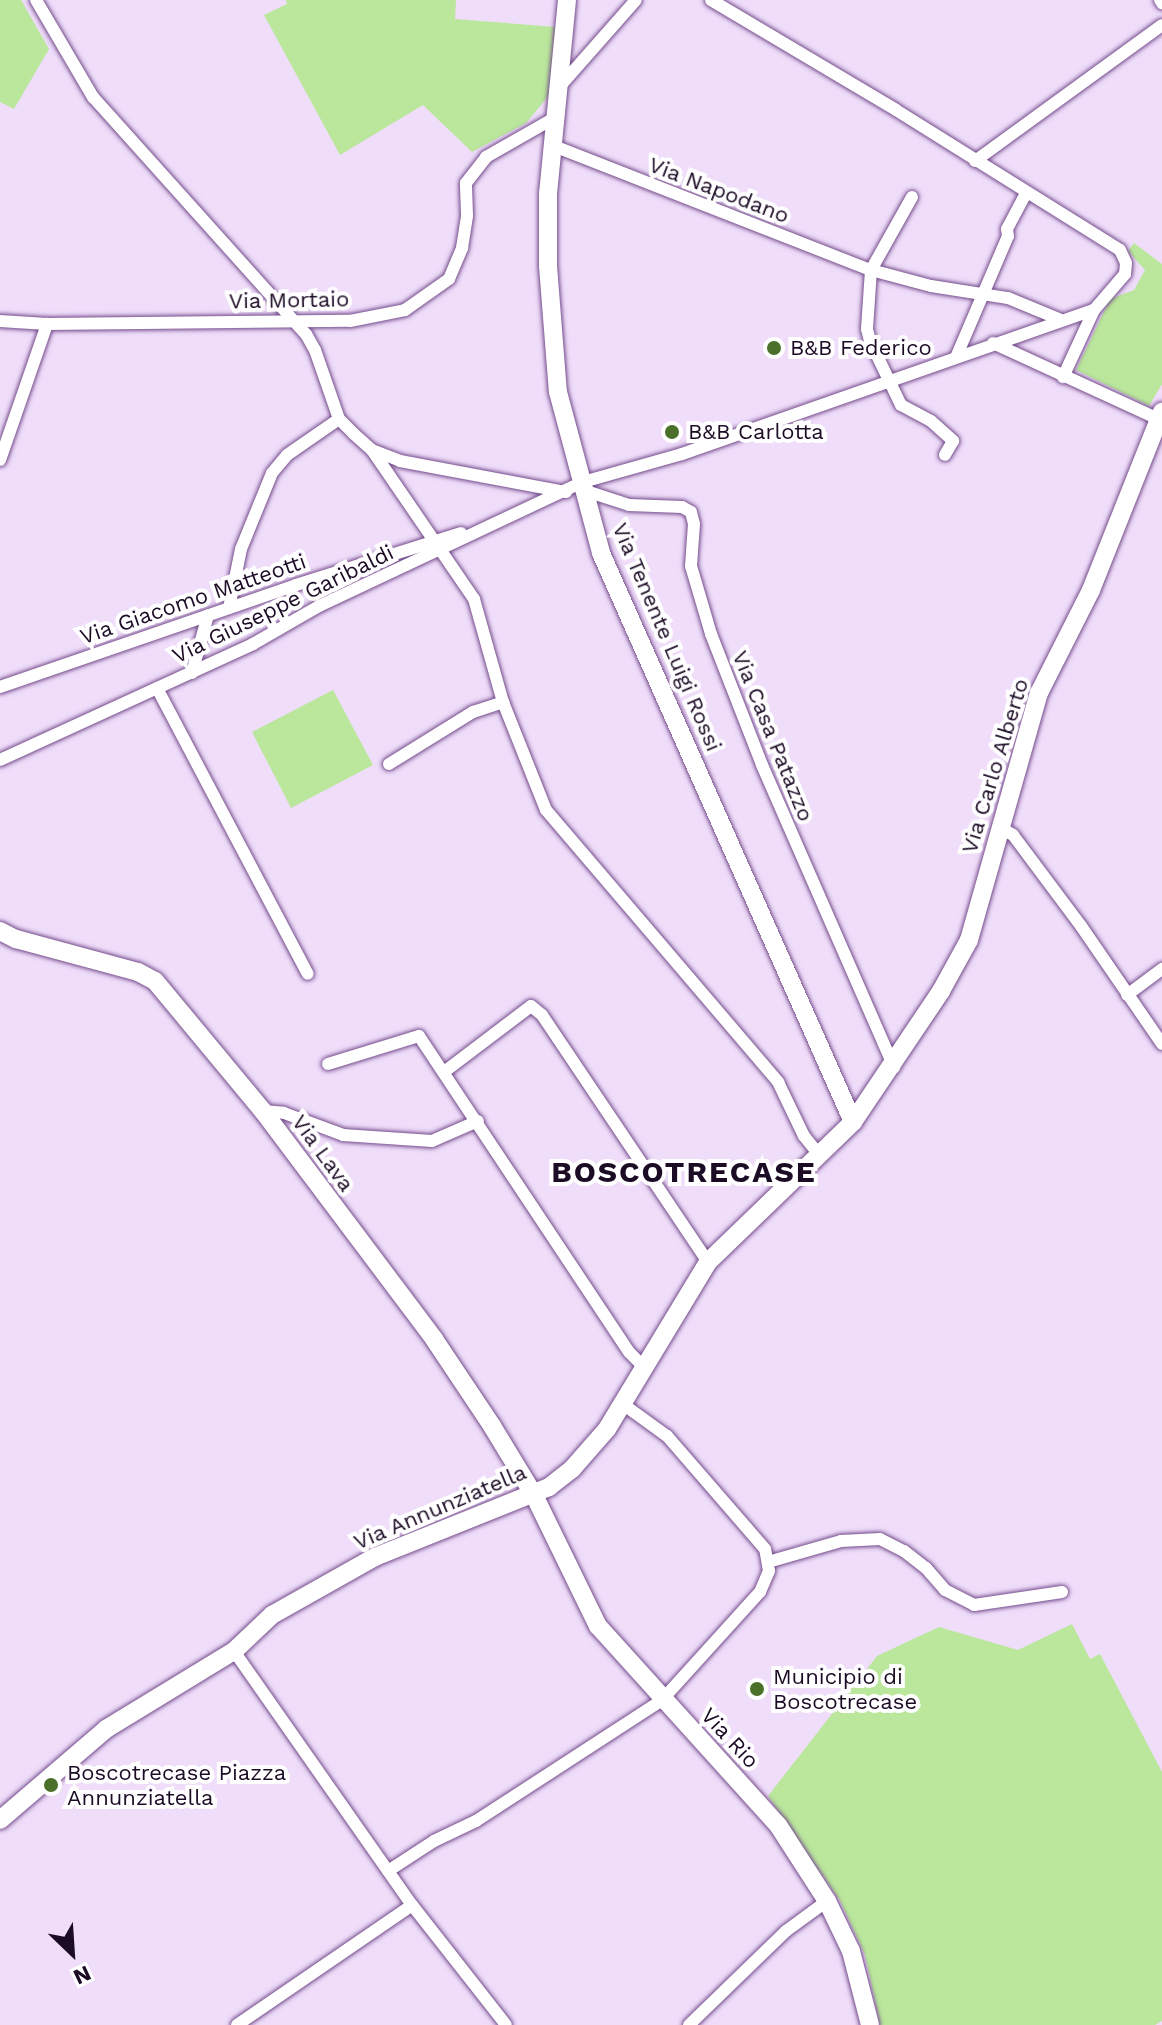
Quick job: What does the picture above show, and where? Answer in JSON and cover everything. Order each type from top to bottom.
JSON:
[{"type":"street","points":[[36,0],[93,97],[145,159],[292,320],[315,350],[339,419],[372,450],[474,599],[483,621],[503,702],[546,810],[778,1082],[804,1136],[820,1156]]},
{"type":"street","name":"Via Tenente Luigi Rossi","points":[[567,0],[548,194],[548,266],[558,392],[578,489],[601,553],[853,1122]]},
{"type":"street","points":[[561,85],[636,0]]},
{"type":"street","points":[[711,0],[1120,250],[1126,263],[1125,274],[1094,310],[1063,377]]},
{"type":"street","points":[[975,161],[1162,25]]},
{"type":"street","name":"Via Mortaio","points":[[0,321],[47,324],[350,321],[405,310],[449,279],[462,248],[467,215],[466,183],[486,157],[558,116]]},
{"type":"street","name":"Via Napodano","points":[[554,146],[871,270],[931,286],[1008,298],[1059,319]]},
{"type":"street","points":[[957,355],[1008,236],[1007,229],[1026,194]]},
{"type":"street","points":[[912,197],[871,270],[867,329],[901,405],[931,421],[953,441],[945,455]]},
{"type":"street","points":[[372,450],[400,461],[578,489],[1059,319],[1094,310]]},
{"type":"street","points":[[0,460],[47,324]]},
{"type":"street","points":[[993,343],[1063,377],[1160,415]]},
{"type":"street","name":"Via Carlo Alberto","points":[[853,1122],[894,1067],[969,940],[1018,758],[1039,693],[1091,590],[1160,415]]},
{"type":"street","points":[[229,608],[241,549],[272,473],[287,455],[339,419]]},
{"type":"street","name":"Via Giacomo Matteotti","points":[[0,687],[229,608],[439,544],[578,489]]},
{"type":"street","name":"Via Casa Patazzo","points":[[578,489],[629,505],[682,507],[691,512],[694,524],[691,566],[711,634],[762,765],[894,1067]]},
{"type":"street","name":"Via Giuseppe Garibaldi","points":[[0,760],[192,673],[439,544]]},
{"type":"street","points":[[192,673],[208,615]]},
{"type":"street","points":[[157,688],[308,974]]},
{"type":"street","points":[[389,764],[473,712],[503,702]]},
{"type":"street","points":[[1001,828],[1013,835],[1162,1044]]},
{"type":"street","name":"Via Lava","points":[[0,931],[16,939],[138,972],[155,981],[263,1111],[434,1339],[534,1495]]},
{"type":"street","points":[[1127,995],[1162,969]]},
{"type":"street","points":[[444,1072],[531,1006],[542,1015],[708,1262]]},
{"type":"street","points":[[328,1064],[419,1036],[629,1352],[643,1366]]},
{"type":"street","points":[[263,1111],[284,1113],[343,1135],[432,1141],[478,1121]]},
{"type":"street","name":"Via Annunziatella","points":[[0,1820],[106,1729],[234,1651],[272,1615],[324,1583],[375,1557],[534,1495],[572,1469],[624,1405],[643,1366],[708,1262],[853,1122]]},
{"type":"street","points":[[388,1871],[434,1841],[476,1821],[662,1700],[760,1592],[769,1571],[765,1549],[667,1436],[624,1405]]},
{"type":"street","name":"Via Rio","points":[[534,1495],[598,1626],[778,1825],[827,1901],[851,1951],[870,2025]]},
{"type":"street","points":[[768,1562],[841,1541],[880,1539],[915,1560],[945,1590],[974,1605],[1062,1592]]},
{"type":"street","points":[[234,1651],[412,1905],[506,2025]]},
{"type":"street","points":[[689,2025],[786,1931],[827,1901]]},
{"type":"street","points":[[237,2025],[412,1905]]},
{"type":"green space","points":[[0,0],[21,0],[49,49],[14,109],[0,102]]},
{"type":"green space","points":[[286,0],[456,0],[455,19],[556,27],[551,93],[526,123],[472,152],[423,105],[340,155],[264,15],[287,4]]},
{"type":"green space","points":[[1134,243],[1162,264],[1162,384],[1149,406],[1076,370],[1110,299],[1134,290],[1145,270],[1128,251]]},
{"type":"green space","points":[[333,690],[373,765],[291,808],[252,732]]},
{"type":"green space","points":[[1072,1624],[1090,1659],[1100,1654],[1162,1772],[1162,2021],[1155,2025],[880,2025],[865,1955],[840,1901],[768,1796],[877,1656],[939,1627],[1018,1650]]},
{"type":"place","name":"B&B Federico","points":[[774,348]]},
{"type":"place","name":"B&B Carlotta","points":[[672,432]]},
{"type":"place","name":"Municipio di Boscotrecase","points":[[757,1689]]},
{"type":"place","name":"Boscotrecase Piazza Annunziatella","points":[[51,1785]]},
{"type":"district","name":"BOSCOTRECASE","points":[[684,1172]]}]
